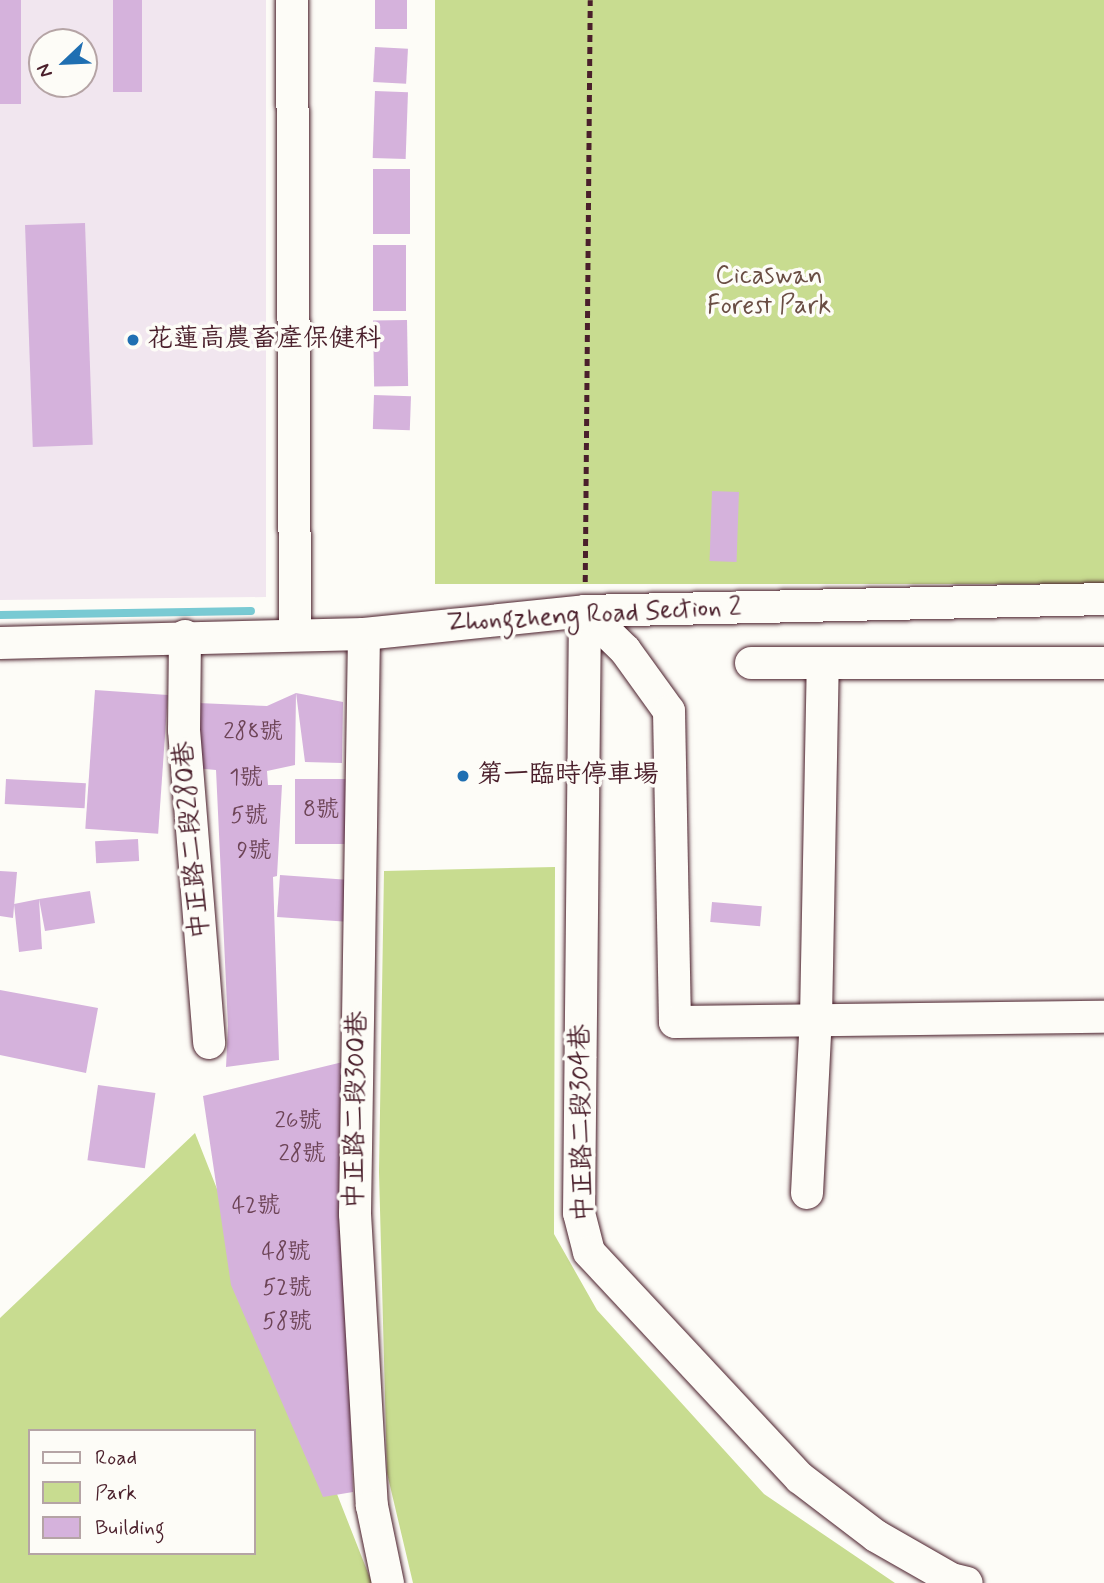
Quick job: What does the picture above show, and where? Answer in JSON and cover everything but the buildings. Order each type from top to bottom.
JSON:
[{"type":"street","points":[[292,0],[295,635]]},
{"type":"street","name":"Zhongzheng Road Section 2","points":[[0,643],[185,636],[364,634],[585,611],[1104,599]]},
{"type":"street","points":[[585,611],[625,650],[669,711],[675,1022],[816,1018],[1104,1017]]},
{"type":"street","name":"中正路二段304巷","points":[[585,611],[579,1213],[589,1252],[800,1478],[876,1536],[951,1579],[967,1583]]},
{"type":"street","name":"中正路二段300巷","points":[[364,634],[355,1214],[372,1506],[388,1583]]},
{"type":"street","name":"中正路二段280巷","points":[[185,636],[184,730],[209,1043]]},
{"type":"street","points":[[751,663],[1104,663]]},
{"type":"street","points":[[807,1193],[816,1018],[823,663]]},
{"type":"path","points":[[585,611],[590,0]]},
{"type":"shaded area","name":"花蓮高農畜產保健科","points":[[0,0],[266,0],[266,597],[0,600]]},
{"type":"green space","name":"Cicaswan Forest Park","points":[[435,0],[1104,0],[1104,584],[435,584]]},
{"type":"green space","points":[[555,867],[554,1234],[597,1310],[764,1494],[895,1583],[413,1583],[387,1473],[379,1172],[384,871]]},
{"type":"green space","points":[[195,1133],[372,1583],[0,1583],[0,1318]]},
{"type":"waterway","points":[[0,615],[251,611]]},
{"type":"place","name":"花蓮高農畜產保健科","points":[[133,340]]},
{"type":"place","name":"第一臨時停車場","points":[[463,776]]}]
